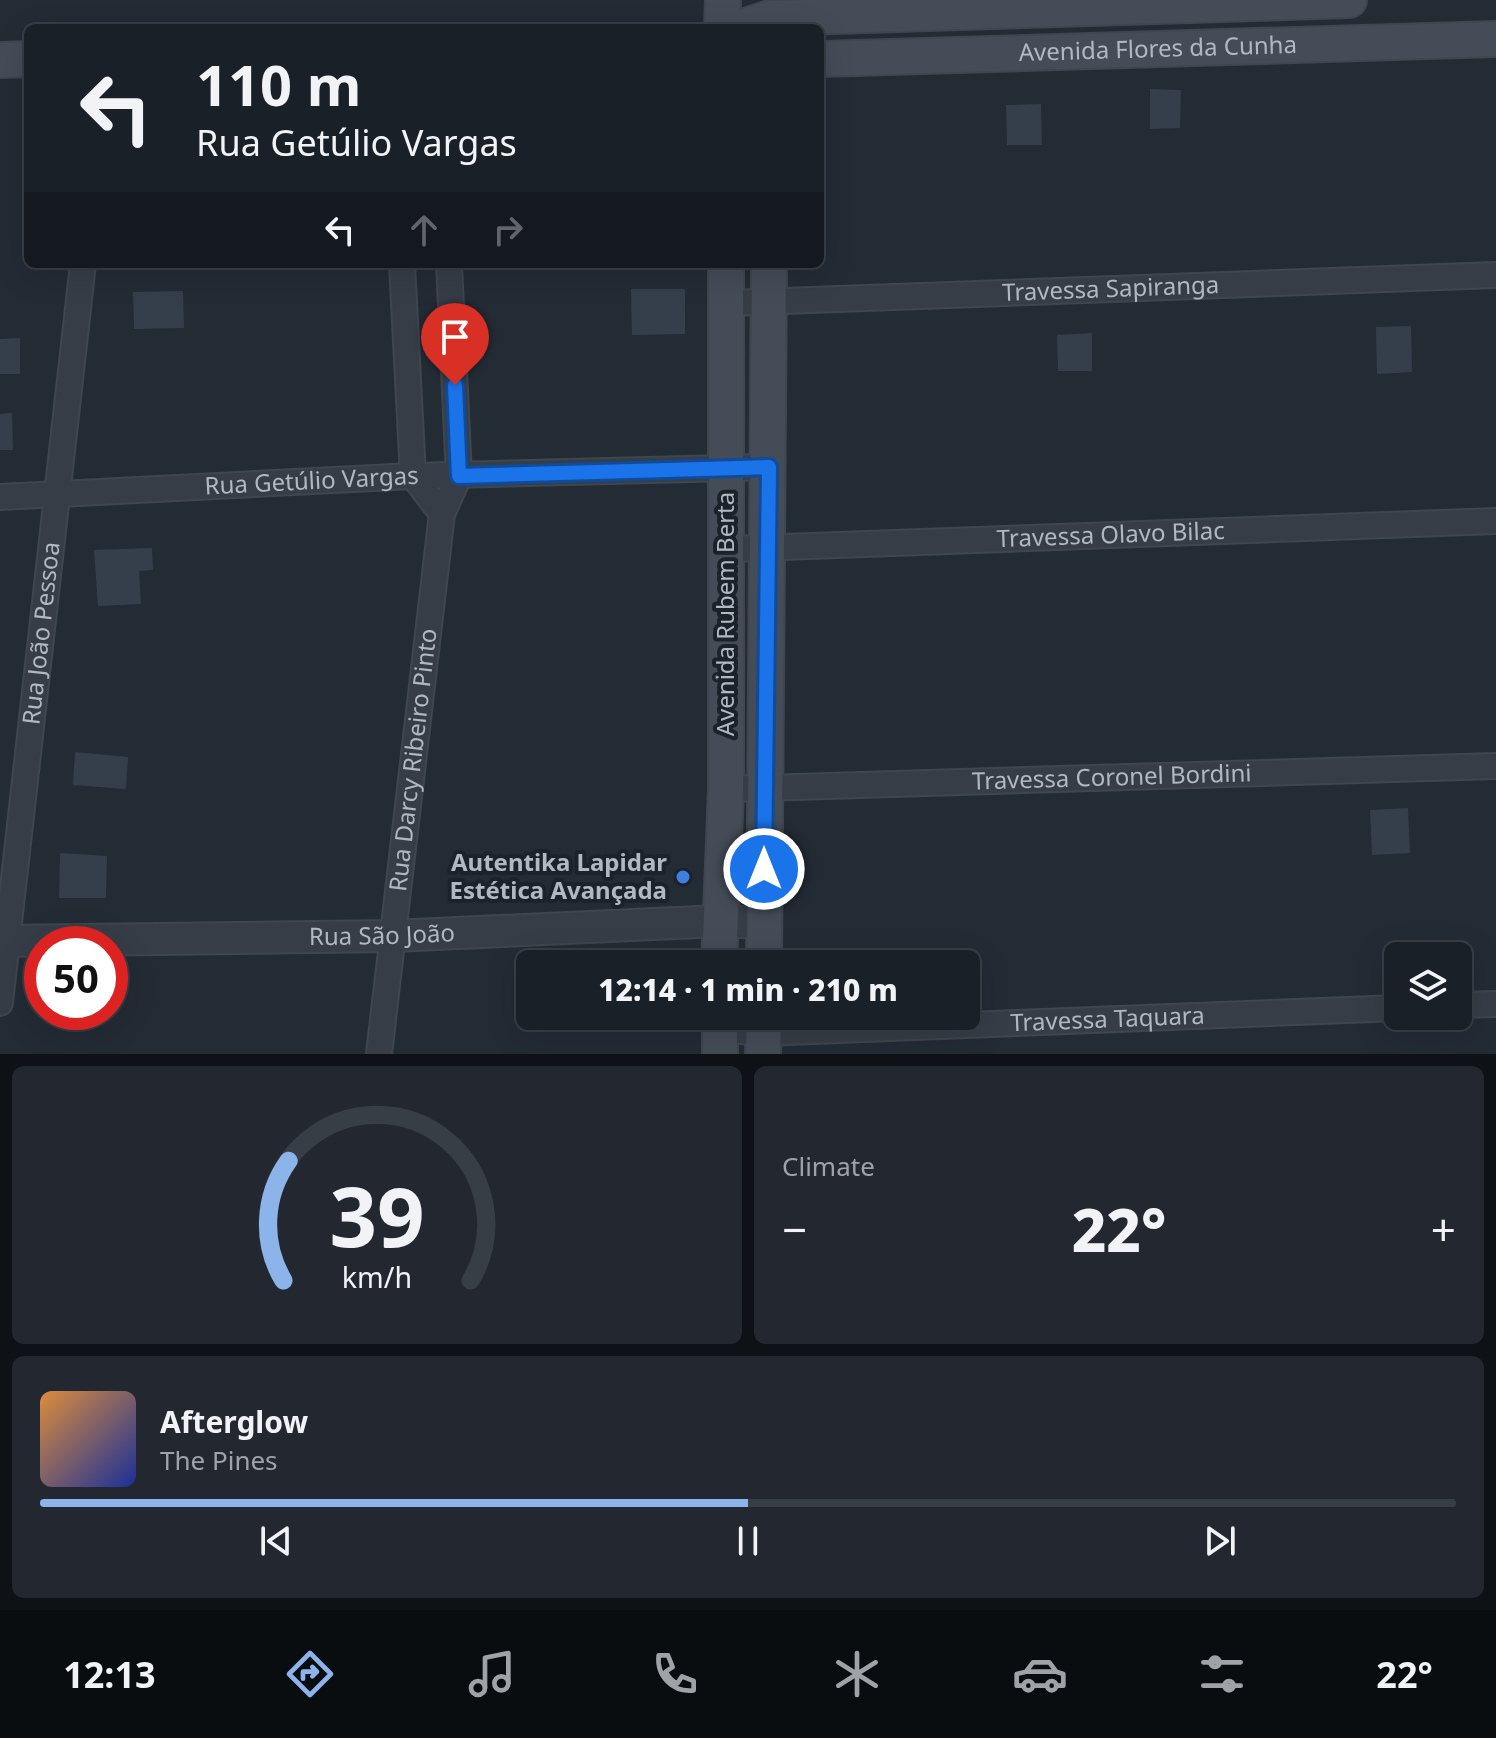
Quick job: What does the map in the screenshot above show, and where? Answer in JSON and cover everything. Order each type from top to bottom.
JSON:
[{"type":"main road","points":[[722,24],[723,0]]},
{"type":"main road","name":"Avenida Flores da Cunha","points":[[763,19],[1349,0]]},
{"type":"main road","name":"Avenida Flores da Cunha","points":[[824,59],[1496,39]]},
{"type":"main road","points":[[0,60],[24,59]]},
{"type":"main road","name":"Avenida Rubem Berta","points":[[719,950],[726,789],[726,268]]},
{"type":"main road","name":"Avenida Rubem Berta","points":[[764,950],[763,788],[769,268]]},
{"type":"street","name":"Rua João Pessoa","points":[[0,1003],[3,941],[83,268]]},
{"type":"street","points":[[402,268],[413,476],[442,514]]},
{"type":"street","name":"Rua Darcy Ribeiro Pinto","points":[[379,1054],[442,514],[459,476],[449,268]]},
{"type":"street","name":"Travessa Sapiranga","points":[[727,303],[1496,275]]},
{"type":"street","name":"Rua Getúlio Vargas","points":[[0,497],[413,476],[769,467]]},
{"type":"street","name":"Travessa Olavo Bilac","points":[[727,549],[1496,521]]},
{"type":"street","name":"Travessa Coronel Bordini","points":[[726,789],[1496,766]]},
{"type":"street","name":"Rua São João","points":[[3,941],[393,936],[719,921],[765,923]]},
{"type":"street","points":[[1472,1005],[1496,1004]]},
{"type":"street","name":"Travessa Taquara","points":[[720,1033],[763,1034],[1384,1009]]},
{"type":"building","points":[[1150,89],[1181,90],[1180,128],[1150,129]]},
{"type":"building","points":[[1041,104],[1042,145],[1007,145],[1006,105]]},
{"type":"building","points":[[631,289],[685,289],[685,334],[632,335]]},
{"type":"building","points":[[183,291],[184,328],[134,329],[133,292]]},
{"type":"building","points":[[1411,326],[1412,372],[1377,374],[1376,327]]},
{"type":"building","points":[[1092,333],[1092,371],[1058,371],[1057,335]]},
{"type":"building","points":[[20,338],[20,374],[0,374],[0,339]]},
{"type":"building","points":[[12,413],[13,450],[0,450],[0,414]]},
{"type":"building","points":[[152,548],[153,570],[139,571],[141,604],[98,606],[94,550]]},
{"type":"building","points":[[75,752],[128,757],[126,789],[73,785]]},
{"type":"building","points":[[1408,808],[1410,853],[1372,855],[1370,810]]},
{"type":"building","points":[[60,853],[107,856],[106,898],[59,898]]},
{"type":"place","name":"Autentika Lapidar Estética Avançada","points":[[683,877]]},
{"type":"route","points":[[455,385],[459,476],[769,467],[764,869]]}]
